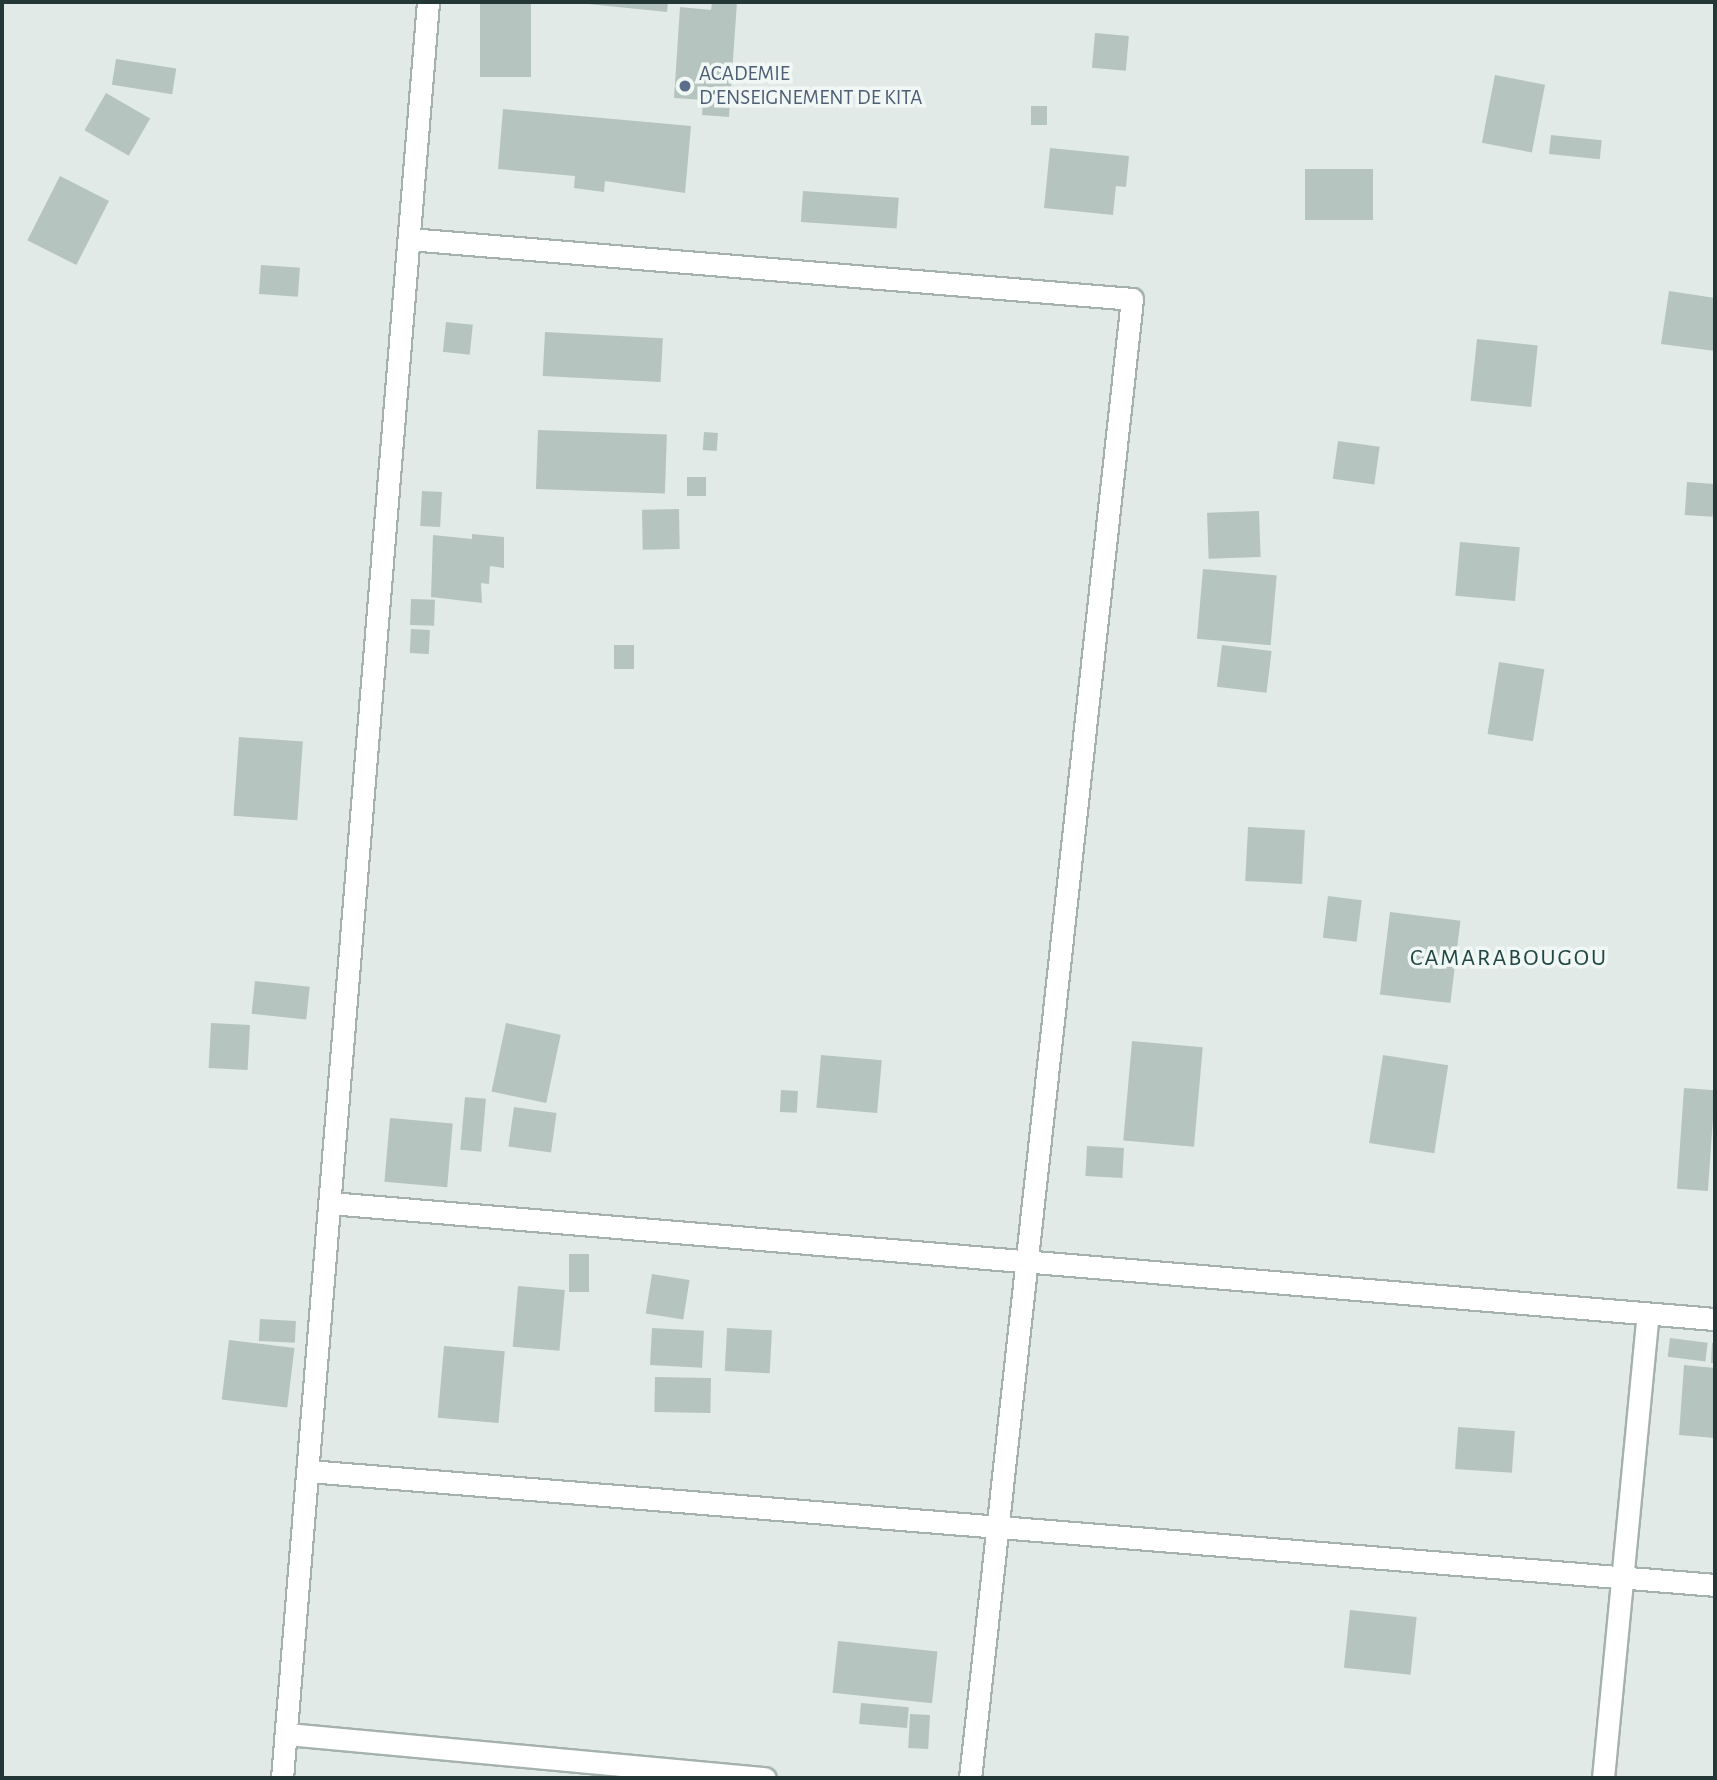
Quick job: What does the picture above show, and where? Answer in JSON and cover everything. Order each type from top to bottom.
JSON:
[{"type":"street","points":[[282,1778],[428,2]]},
{"type":"street","points":[[409,239],[1132,299],[970,1778]]},
{"type":"street","points":[[330,1203],[1715,1319]]},
{"type":"street","points":[[1603,1778],[1648,1314]]},
{"type":"street","points":[[308,1471],[1715,1585]]},
{"type":"street","points":[[287,1734],[552,1768],[765,1778]]},
{"type":"building","points":[[480,2],[531,2],[531,77],[480,77]]},
{"type":"building","points":[[568,2],[668,2],[667,12]]},
{"type":"building","points":[[712,2],[737,2],[729,117],[702,115],[703,100],[674,98],[680,7],[711,10]]},
{"type":"building","points":[[1095,33],[1129,36],[1126,71],[1092,68]]},
{"type":"building","points":[[116,59],[176,69],[172,94],[112,85]]},
{"type":"building","points":[[1495,75],[1545,85],[1532,152],[1482,143]]},
{"type":"building","points":[[106,93],[150,118],[129,156],[84,130]]},
{"type":"building","points":[[1031,106],[1047,106],[1047,125],[1031,125]]},
{"type":"building","points":[[503,109],[691,126],[685,193],[605,181],[604,192],[574,188],[575,176],[498,169]]},
{"type":"building","points":[[1551,135],[1602,140],[1600,159],[1549,154]]},
{"type":"building","points":[[1050,148],[1129,156],[1126,187],[1116,186],[1113,215],[1044,208]]},
{"type":"building","points":[[1305,169],[1373,169],[1373,220],[1305,220]]},
{"type":"building","points":[[60,176],[109,201],[76,265],[27,240]]},
{"type":"building","points":[[803,191],[899,198],[897,229],[801,222]]},
{"type":"building","points":[[261,265],[300,268],[298,297],[259,294]]},
{"type":"building","points":[[1669,291],[1715,298],[1715,351],[1661,344]]},
{"type":"building","points":[[446,322],[473,325],[470,355],[443,352]]},
{"type":"building","points":[[545,332],[663,338],[661,382],[543,376]]},
{"type":"building","points":[[1477,339],[1538,345],[1531,407],[1471,401]]},
{"type":"building","points":[[538,430],[667,435],[665,493],[536,489]]},
{"type":"building","points":[[704,432],[718,433],[717,451],[703,450]]},
{"type":"building","points":[[1338,441],[1380,447],[1374,484],[1333,479]]},
{"type":"building","points":[[687,477],[706,477],[706,496],[687,496]]},
{"type":"building","points":[[1687,482],[1715,484],[1713,517],[1685,515]]},
{"type":"building","points":[[422,491],[442,492],[440,527],[420,526]]},
{"type":"building","points":[[679,509],[680,549],[643,550],[642,510]]},
{"type":"building","points":[[1259,511],[1261,557],[1209,559],[1207,513]]},
{"type":"building","points":[[472,534],[504,537],[504,568],[490,566],[489,584],[481,583],[482,603],[431,597],[433,535],[472,539]]},
{"type":"building","points":[[1460,542],[1520,547],[1515,601],[1455,596]]},
{"type":"building","points":[[1203,569],[1277,575],[1271,645],[1197,639]]},
{"type":"building","points":[[411,599],[435,600],[434,626],[410,625]]},
{"type":"building","points":[[411,629],[430,630],[429,654],[410,653]]},
{"type":"building","points":[[614,645],[634,645],[634,669],[614,669]]},
{"type":"building","points":[[1222,645],[1272,651],[1267,693],[1217,687]]},
{"type":"building","points":[[1499,662],[1544,669],[1533,741],[1488,734]]},
{"type":"building","points":[[239,737],[303,741],[297,820],[233,816]]},
{"type":"building","points":[[1248,827],[1305,830],[1302,884],[1245,881]]},
{"type":"building","points":[[1328,896],[1362,900],[1357,942],[1323,938]]},
{"type":"building","points":[[1390,912],[1460,921],[1450,1003],[1380,994]]},
{"type":"building","points":[[255,981],[310,987],[306,1020],[252,1014]]},
{"type":"building","points":[[211,1023],[250,1025],[248,1070],[209,1068]]},
{"type":"building","points":[[506,1023],[561,1035],[546,1103],[491,1091]]},
{"type":"building","points":[[1132,1041],[1203,1047],[1194,1147],[1123,1141]]},
{"type":"building","points":[[821,1055],[882,1060],[877,1113],[816,1108]]},
{"type":"building","points":[[1383,1055],[1448,1065],[1434,1153],[1369,1143]]},
{"type":"building","points":[[1684,1088],[1715,1090],[1708,1191],[1677,1189]]},
{"type":"building","points":[[781,1090],[798,1091],[797,1113],[780,1112]]},
{"type":"building","points":[[465,1097],[486,1099],[481,1152],[460,1150]]},
{"type":"building","points":[[514,1107],[557,1113],[551,1153],[508,1147]]},
{"type":"building","points":[[390,1118],[453,1123],[447,1187],[384,1182]]},
{"type":"building","points":[[1087,1146],[1124,1148],[1122,1178],[1085,1176]]},
{"type":"building","points":[[569,1254],[589,1254],[589,1292],[569,1292]]},
{"type":"building","points":[[652,1274],[690,1280],[683,1319],[646,1314]]},
{"type":"building","points":[[518,1286],[565,1290],[560,1351],[513,1347]]},
{"type":"building","points":[[260,1319],[296,1321],[295,1343],[259,1341]]},
{"type":"building","points":[[652,1328],[704,1331],[702,1368],[650,1365]]},
{"type":"building","points":[[727,1328],[772,1330],[770,1373],[725,1371]]},
{"type":"building","points":[[1670,1338],[1708,1343],[1705,1361],[1668,1357]]},
{"type":"building","points":[[229,1340],[295,1348],[287,1408],[222,1400]]},
{"type":"building","points":[[1712,1343],[1715,1343],[1715,1363],[1711,1363]]},
{"type":"building","points":[[444,1346],[505,1351],[498,1423],[438,1418]]},
{"type":"building","points":[[1684,1365],[1715,1368],[1715,1438],[1679,1435]]},
{"type":"building","points":[[655,1377],[711,1378],[710,1413],[654,1412]]},
{"type":"building","points":[[1458,1427],[1515,1431],[1512,1473],[1455,1469]]},
{"type":"building","points":[[1350,1610],[1417,1617],[1411,1675],[1344,1668]]},
{"type":"building","points":[[838,1641],[937,1651],[932,1703],[833,1693]]},
{"type":"building","points":[[861,1703],[909,1707],[907,1728],[859,1724]]},
{"type":"building","points":[[910,1714],[930,1715],[928,1749],[908,1748]]},
{"type":"place","name":"ACADEMIE D'ENSEIGNEMENT DE KITA","points":[[685,86]]},
{"type":"district","name":"CAMARABOUGOU","points":[[1509,959]]}]
